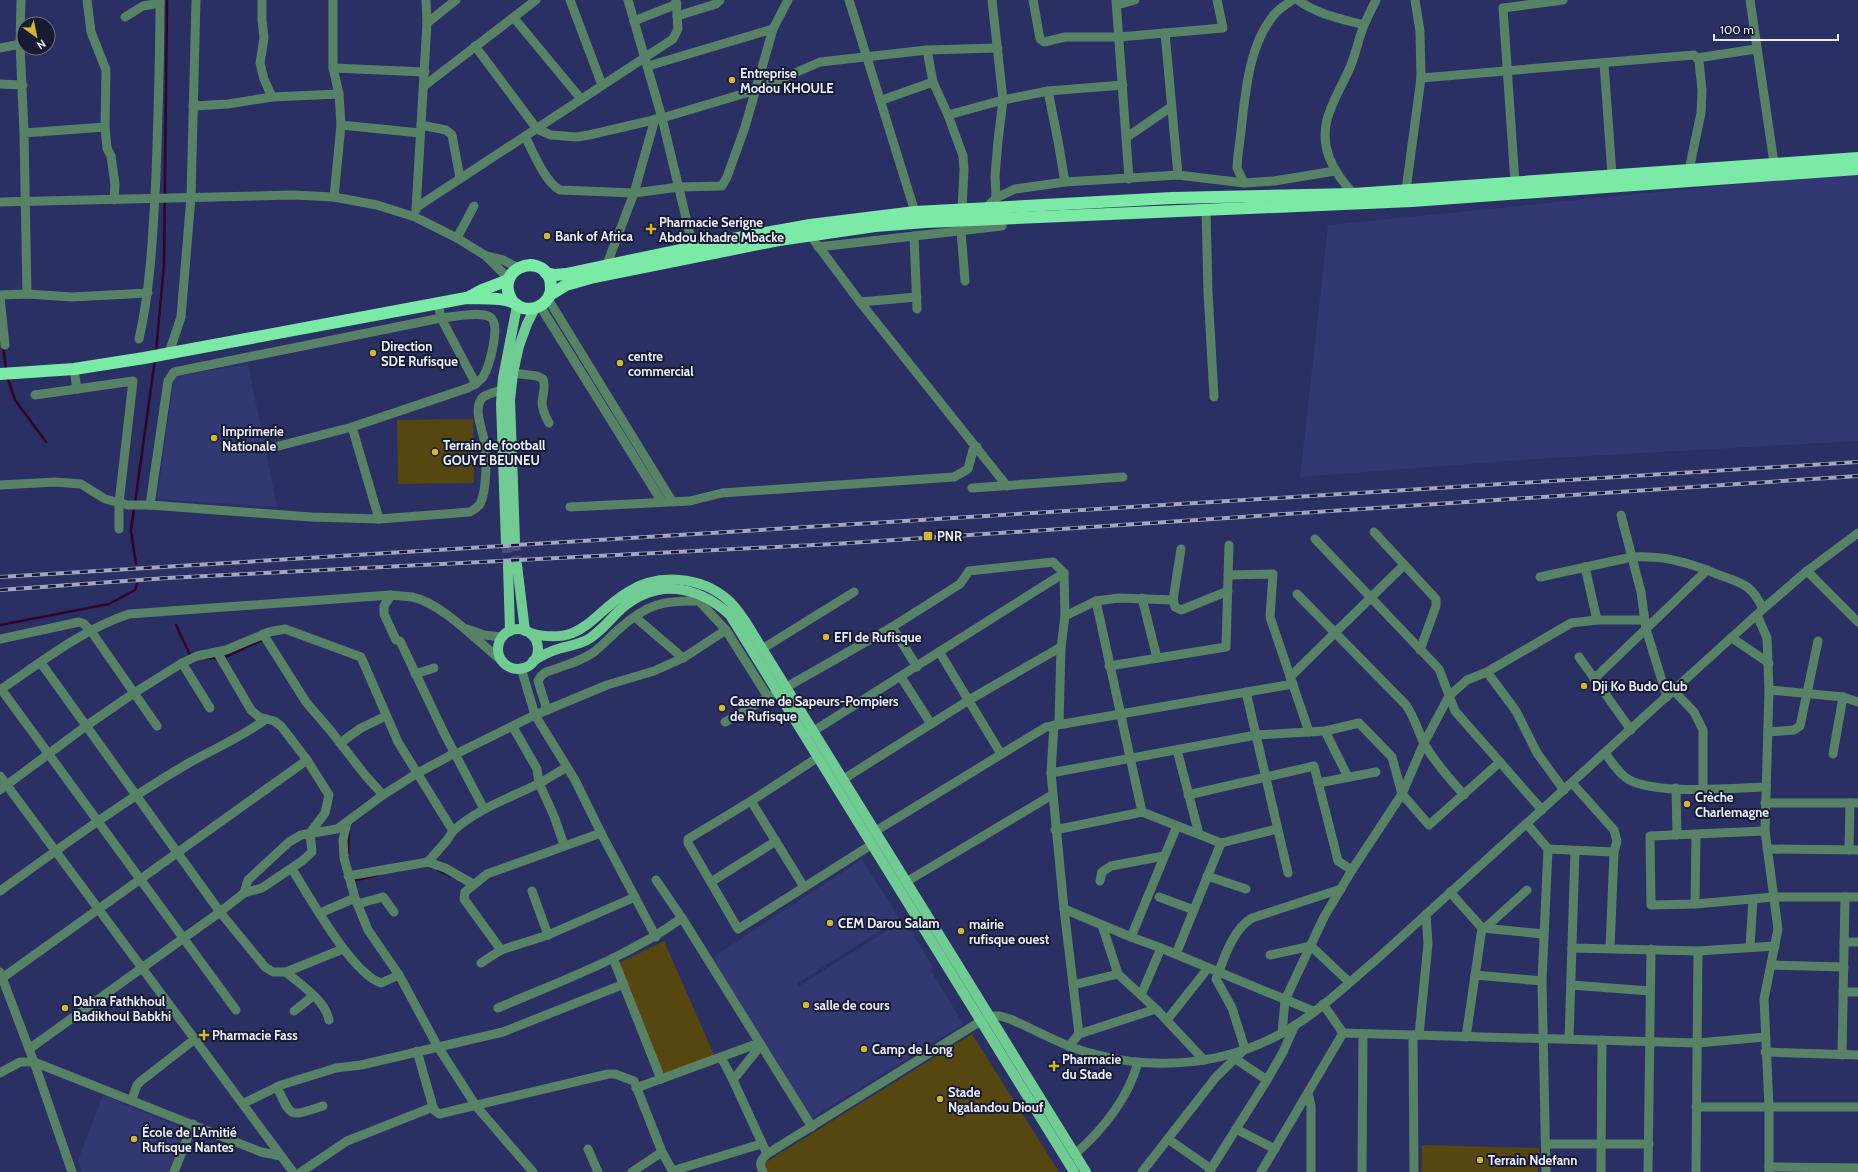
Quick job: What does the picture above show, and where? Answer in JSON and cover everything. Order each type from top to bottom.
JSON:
[{"type":"highway","points":[[6,373],[74,368],[144,358],[466,298],[509,278],[518,268],[526,265],[534,265],[555,275],[566,274],[607,264],[810,225],[916,212],[1172,198],[1354,194],[1858,158]]},
{"type":"highway","points":[[466,298],[515,304],[523,308],[543,302],[566,285],[594,277],[810,235],[875,226],[926,222],[1206,209],[1397,202],[1858,169]]},
{"type":"highway","points":[[543,302],[550,281],[546,272]]},
{"type":"highway","points":[[509,278],[507,292],[515,304]]},
{"type":"main road","points":[[515,304],[502,390],[501,430],[510,542],[510,400],[513,373],[522,339],[543,302]]},
{"type":"main road","points":[[506,634],[512,565],[528,632],[537,646],[536,656],[533,661]]},
{"type":"main road","points":[[1074,1172],[985,1018],[906,882],[812,732],[777,692],[762,649],[738,612],[726,599],[713,590],[700,584],[668,579],[641,585],[627,592],[594,621],[579,630],[557,637],[547,638],[515,629],[506,634],[498,646],[498,651],[502,661],[510,667],[521,668],[549,652],[586,641],[598,633],[622,609],[640,596],[656,591],[672,588],[719,605],[730,615],[817,758],[871,845],[985,1018],[1075,1154],[1086,1172]]},
{"type":"street","points":[[21,0],[21,16]]},
{"type":"street","points":[[88,0],[91,32],[106,70],[105,127],[107,148],[111,156],[115,184],[114,200]]},
{"type":"street","points":[[166,353],[181,317],[191,197],[196,0]]},
{"type":"street","points":[[262,0],[264,38],[260,63],[264,79],[272,96]]},
{"type":"street","points":[[333,0],[333,68],[339,94],[341,125],[334,196]]},
{"type":"street","points":[[415,217],[417,206],[420,129],[425,72],[427,23],[426,0]]},
{"type":"street","points":[[427,23],[456,0]]},
{"type":"street","points":[[424,86],[536,0]]},
{"type":"street","points":[[570,0],[602,85]]},
{"type":"street","points":[[628,0],[679,187],[693,247]]},
{"type":"street","points":[[677,16],[716,4],[720,0]]},
{"type":"street","points":[[525,136],[548,179],[553,186],[560,190],[634,193],[679,187],[718,187],[725,183],[745,127],[773,29],[788,0]]},
{"type":"street","points":[[849,0],[868,57],[873,79],[882,100],[916,212]]},
{"type":"street","points":[[992,0],[1003,100],[995,176],[996,198]]},
{"type":"street","points":[[1033,0],[1042,42],[1065,37],[1120,37],[1223,28],[1217,0]]},
{"type":"street","points":[[1129,179],[1117,2],[1135,0]]},
{"type":"street","points":[[1244,183],[1237,168],[1251,66],[1267,26],[1280,9],[1292,0]]},
{"type":"street","points":[[1298,0],[1333,16],[1364,26]]},
{"type":"street","points":[[1354,194],[1341,182],[1335,171],[1326,148],[1324,132],[1327,117],[1351,65],[1364,26],[1376,0]]},
{"type":"street","points":[[1406,190],[1421,78],[1420,31],[1415,0]]},
{"type":"street","points":[[1516,183],[1503,8],[1563,0]]},
{"type":"street","points":[[1750,0],[1756,49],[1774,163]]},
{"type":"street","points":[[125,18],[143,6],[160,1],[158,199],[148,293],[139,340]]},
{"type":"street","points":[[417,206],[537,129],[602,85],[646,62],[673,39],[678,28],[676,2],[634,21]]},
{"type":"street","points":[[514,18],[581,99]]},
{"type":"street","points":[[646,62],[773,29]]},
{"type":"street","points":[[1165,33],[1178,175]]},
{"type":"street","points":[[0,48],[16,45]]},
{"type":"street","points":[[475,46],[537,129],[551,135],[577,137],[659,118],[756,90],[814,63],[928,50],[998,48]]},
{"type":"street","points":[[1421,78],[1694,56],[1697,58],[1756,49]]},
{"type":"street","points":[[928,50],[933,82],[948,115],[963,156],[964,170],[962,209]]},
{"type":"street","points":[[21,56],[23,85],[24,202],[27,294]]},
{"type":"street","points":[[1689,170],[1701,113],[1702,90],[1699,61],[1697,58]]},
{"type":"street","points":[[1604,63],[1612,175]]},
{"type":"street","points":[[333,68],[425,72]]},
{"type":"street","points":[[882,100],[933,82]]},
{"type":"street","points":[[0,84],[23,85]]},
{"type":"street","points":[[948,115],[1003,100],[1048,91],[1123,85]]},
{"type":"street","points":[[1048,91],[1064,182]]},
{"type":"street","points":[[193,106],[228,104],[272,96],[339,94]]},
{"type":"street","points":[[1127,137],[1171,107]]},
{"type":"street","points":[[607,264],[634,193],[659,118]]},
{"type":"street","points":[[341,125],[446,130],[452,135],[460,178]]},
{"type":"street","points":[[24,133],[105,127]]},
{"type":"street","points":[[986,208],[996,198],[1016,189],[1064,182],[1178,175],[1244,183],[1274,181],[1335,171]]},
{"type":"street","points":[[0,202],[293,195],[334,196],[377,205],[415,217],[457,238],[486,256],[509,278]]},
{"type":"street","points":[[457,238],[474,206]]},
{"type":"street","points":[[1206,209],[1208,292],[1214,397]]},
{"type":"street","points":[[818,247],[1002,226]]},
{"type":"street","points":[[961,231],[965,281]]},
{"type":"street","points":[[810,235],[860,302],[1007,486]]},
{"type":"street","points":[[914,236],[917,309]]},
{"type":"street","points":[[486,256],[503,260],[518,268]]},
{"type":"street","points":[[5,345],[0,296],[27,294],[72,297],[148,293]]},
{"type":"street","points":[[860,302],[917,297]]},
{"type":"street","points":[[543,302],[672,501]]},
{"type":"street","points":[[543,302],[662,502]]},
{"type":"street","points":[[438,303],[441,318],[476,384]]},
{"type":"street","points":[[146,505],[168,381],[174,372],[441,318],[483,315],[490,316],[494,321],[496,331],[490,355],[483,377],[476,384],[352,427],[271,448]]},
{"type":"street","points":[[74,368],[77,388]]},
{"type":"street","points":[[513,373],[536,376],[544,379],[545,385],[542,400],[543,411],[548,423]]},
{"type":"street","points":[[35,395],[132,380],[123,504],[119,529]]},
{"type":"street","points":[[0,485],[55,482],[81,484],[105,499],[123,504],[311,517],[379,519],[470,512],[476,509],[480,504],[483,494],[486,457],[478,414],[479,405],[483,397],[502,390]]},
{"type":"street","points":[[352,427],[379,519]]},
{"type":"street","points":[[570,507],[696,500],[722,493],[954,477],[968,468],[973,450],[976,447]]},
{"type":"street","points":[[972,488],[1123,477]]},
{"type":"street","points":[[1621,515],[1641,592],[1645,624],[1671,694],[1694,712],[1703,730],[1703,788]]},
{"type":"street","points":[[1374,532],[1436,599],[1436,606],[1420,650]]},
{"type":"street","points":[[763,1172],[760,1165],[761,1160],[767,1154],[812,1128],[985,1018],[1000,1016],[1010,1019],[1069,1046],[1093,1054],[1138,1062],[1182,1062],[1204,1060],[1245,1048],[1282,1033],[1296,1024],[1349,982],[1527,824],[1760,612],[1807,571],[1858,533]]},
{"type":"street","points":[[1315,539],[1439,669],[1455,711],[1542,810]]},
{"type":"street","points":[[1109,666],[1226,648],[1229,545]]},
{"type":"street","points":[[1181,549],[1173,600],[1176,607],[1180,610],[1228,591]]},
{"type":"street","points":[[1540,577],[1632,557],[1662,557],[1707,570],[1747,586],[1753,591],[1767,638],[1769,663],[1765,831],[1766,849],[1778,929],[1776,946],[1764,999],[1765,1052],[1769,1107],[1769,1169],[1854,1169]]},
{"type":"street","points":[[725,722],[892,627],[960,584],[969,571],[1053,562],[1064,573],[1065,616],[1061,646],[1056,725],[1050,773],[1055,830],[1079,1034]]},
{"type":"street","points":[[874,832],[1046,727],[1246,692],[1292,681],[1335,633],[1404,565]]},
{"type":"street","points":[[1585,567],[1597,620]]},
{"type":"street","points":[[1594,679],[1645,624],[1707,570]]},
{"type":"street","points":[[1807,571],[1858,622]]},
{"type":"street","points":[[812,732],[940,653],[1064,573]]},
{"type":"street","points":[[1228,575],[1273,574],[1270,617],[1309,732]]},
{"type":"street","points":[[762,649],[854,592]]},
{"type":"street","points":[[1297,594],[1406,705],[1418,727],[1424,744],[1437,764],[1464,795]]},
{"type":"street","points":[[391,595],[384,606],[384,614],[396,640],[400,641],[415,674],[484,809]]},
{"type":"street","points":[[236,1010],[0,690],[91,630],[107,621],[129,614],[391,595],[413,597],[422,601],[463,628],[502,661]]},
{"type":"street","points":[[547,710],[538,681],[546,672],[586,657],[652,605],[698,597],[777,692]]},
{"type":"street","points":[[1065,616],[1096,601],[1119,598],[1173,600]]},
{"type":"street","points":[[1142,598],[1157,658]]},
{"type":"street","points":[[1096,601],[1142,812]]},
{"type":"street","points":[[635,617],[683,658]]},
{"type":"street","points":[[1282,1033],[1285,1000],[1324,917],[1352,870],[1402,794],[1424,744],[1449,696],[1467,680],[1488,672],[1571,623],[1597,620],[1645,624]]},
{"type":"street","points":[[0,639],[79,622],[83,623],[91,630],[157,726]]},
{"type":"street","points":[[892,627],[917,667]]},
{"type":"street","points":[[3,788],[86,726],[134,693],[182,663],[197,656],[217,652],[263,634],[284,628],[361,657],[398,742],[416,774],[453,831]]},
{"type":"street","points":[[463,628],[484,635],[506,634]]},
{"type":"street","points":[[244,893],[248,880],[289,842],[301,834],[334,830],[383,795],[416,774],[453,754],[456,754],[513,727],[535,715],[607,685],[654,671],[683,658],[726,630]]},
{"type":"street","points":[[263,634],[306,702],[383,795]]},
{"type":"street","points":[[1732,638],[1769,663]]},
{"type":"street","points":[[1768,732],[1788,731],[1798,728],[1802,719],[1808,694],[1818,640]]},
{"type":"street","points":[[842,780],[969,700],[1061,646]]},
{"type":"street","points":[[29,1049],[220,912],[244,893],[262,888],[292,869],[312,852],[310,833],[326,814],[329,796],[307,760],[281,726],[277,722],[256,715],[248,706],[217,652]]},
{"type":"street","points":[[940,653],[1001,754]]},
{"type":"street","points":[[1578,657],[1631,730]]},
{"type":"street","points":[[41,663],[220,912],[265,967],[273,972],[286,972],[343,949]]},
{"type":"street","points":[[182,663],[210,708]]},
{"type":"street","points":[[415,674],[434,668]]},
{"type":"street","points":[[521,668],[535,715],[575,780],[600,833],[656,937]]},
{"type":"street","points":[[1488,672],[1516,712],[1537,753],[1564,790]]},
{"type":"street","points":[[901,677],[932,724]]},
{"type":"street","points":[[1769,690],[1843,697],[1858,701]]},
{"type":"street","points":[[1246,692],[1288,873]]},
{"type":"street","points":[[1833,754],[1843,697]]},
{"type":"street","points":[[340,743],[365,726],[386,716]]},
{"type":"street","points":[[0,891],[98,821],[187,764],[249,732],[266,719]]},
{"type":"street","points":[[1050,773],[1130,760],[1256,735],[1325,731],[1359,723],[1392,758],[1402,794],[1430,825],[1500,762]]},
{"type":"street","points":[[513,727],[537,769],[539,783],[554,816],[564,845]]},
{"type":"street","points":[[1325,731],[1348,777]]},
{"type":"street","points":[[1178,750],[1188,795],[1199,834]]},
{"type":"street","points":[[1605,753],[1625,777],[1649,786],[1676,788],[1766,787]]},
{"type":"street","points":[[817,758],[751,801],[688,839],[688,843],[738,929],[871,845]]},
{"type":"street","points":[[72,1172],[34,1062],[1,975],[98,909],[307,760]]},
{"type":"street","points":[[1188,795],[1314,766],[1338,861],[1352,870]]},
{"type":"street","points":[[428,862],[453,831],[462,823],[484,809],[539,783],[567,767]]},
{"type":"street","points":[[1318,783],[1376,772]]},
{"type":"street","points":[[0,776],[3,788],[55,851],[244,1103],[291,1170],[281,1172]]},
{"type":"street","points":[[1572,783],[1614,830],[1617,841],[1614,852],[1610,948]]},
{"type":"street","points":[[1676,788],[1677,835]]},
{"type":"street","points":[[906,882],[1052,795]]},
{"type":"street","points":[[751,801],[804,887]]},
{"type":"street","points":[[1765,803],[1854,803],[1854,850],[1766,849]]},
{"type":"street","points":[[1055,830],[1142,812],[1221,843],[1277,829]]},
{"type":"street","points":[[347,822],[343,840],[344,858],[356,901],[368,930],[399,975],[438,1047],[476,1106],[533,1172]]},
{"type":"street","points":[[1527,824],[1548,849],[1542,981],[1546,1172]]},
{"type":"street","points":[[1131,937],[1177,826]]},
{"type":"street","points":[[1765,831],[1650,836],[1651,905],[1695,904],[1774,897],[1858,897]]},
{"type":"street","points":[[501,950],[464,899],[465,892],[487,874],[600,833]]},
{"type":"street","points":[[1695,904],[1696,835]]},
{"type":"street","points":[[711,882],[776,841]]},
{"type":"street","points":[[1176,954],[1221,843]]},
{"type":"street","points":[[1548,849],[1614,852]]},
{"type":"street","points":[[1570,1039],[1576,851]]},
{"type":"street","points":[[1100,881],[1102,872],[1111,866],[1164,856]]},
{"type":"street","points":[[348,876],[428,862],[445,868],[473,884]]},
{"type":"street","points":[[292,869],[343,949],[359,968],[379,982],[399,975]]},
{"type":"street","points":[[1207,876],[1246,889]]},
{"type":"street","points":[[656,880],[682,918],[812,1128]]},
{"type":"street","points":[[1245,1048],[1232,1008],[1216,978],[1237,933],[1247,921],[1252,918],[1341,889]]},
{"type":"street","points":[[1466,1037],[1475,975],[1484,928],[1527,890]]},
{"type":"street","points":[[532,892],[548,935]]},
{"type":"street","points":[[1450,892],[1484,928],[1543,934]]},
{"type":"street","points":[[320,913],[356,901],[383,897],[394,912]]},
{"type":"street","points":[[1160,897],[1194,910]]},
{"type":"street","points":[[1842,1055],[1845,897]]},
{"type":"street","points":[[481,963],[501,950],[548,935],[635,898]]},
{"type":"street","points":[[1750,947],[1754,898]]},
{"type":"street","points":[[1064,909],[1313,1011]]},
{"type":"street","points":[[1414,1172],[1416,1035],[1428,944],[1426,914]]},
{"type":"street","points":[[498,1008],[613,958],[656,937],[682,918]]},
{"type":"street","points":[[1102,925],[1118,974],[1156,1009],[1204,1060]]},
{"type":"street","points":[[1844,942],[1858,942]]},
{"type":"street","points":[[1270,955],[1311,946]]},
{"type":"street","points":[[1311,946],[1349,982]]},
{"type":"street","points":[[1572,948],[1698,951],[1776,946]]},
{"type":"street","points":[[1141,995],[1161,948]]},
{"type":"street","points":[[1648,1172],[1651,949]]},
{"type":"street","points":[[1696,1172],[1698,951]]},
{"type":"street","points":[[613,958],[661,1079]]},
{"type":"street","points":[[1772,965],[1844,966]]},
{"type":"street","points":[[1167,1020],[1208,968]]},
{"type":"street","points":[[286,972],[323,1006],[328,1013],[329,1020]]},
{"type":"street","points":[[1073,985],[1118,974]]},
{"type":"street","points":[[1475,975],[1542,981]]},
{"type":"street","points":[[244,1103],[277,1087],[336,1068],[361,1065],[503,1032],[624,984]]},
{"type":"street","points":[[1571,985],[1650,991]]},
{"type":"street","points":[[1843,992],[1858,992]]},
{"type":"street","points":[[294,1011],[313,996]]},
{"type":"street","points":[[1322,1004],[1343,1033]]},
{"type":"street","points":[[1069,1046],[1079,1034],[1156,1009]]},
{"type":"street","points":[[1168,1139],[1210,1170],[1268,1080],[1296,1024]]},
{"type":"street","points":[[1343,1033],[1697,1043],[1765,1037]]},
{"type":"street","points":[[1262,1171],[1343,1033]]},
{"type":"street","points":[[1362,1172],[1363,1034]]},
{"type":"street","points":[[132,1099],[137,1085],[141,1081],[195,1038]]},
{"type":"street","points":[[1601,1172],[1602,1040]]},
{"type":"street","points":[[636,1088],[760,1044]]},
{"type":"street","points":[[733,1080],[760,1044]]},
{"type":"street","points":[[1142,1172],[1151,1168],[1168,1139],[1216,1077],[1245,1048]]},
{"type":"street","points":[[417,1051],[433,1106],[435,1111],[439,1114],[608,1074],[614,1074],[634,1081],[662,1152],[673,1171],[761,1144]]},
{"type":"street","points":[[1765,1052],[1858,1055]]},
{"type":"street","points":[[721,1057],[767,1154]]},
{"type":"street","points":[[1234,1058],[1268,1080]]},
{"type":"street","points":[[0,1061],[4,1071],[20,1062],[34,1062],[132,1099],[262,1152],[281,1156]]},
{"type":"street","points":[[1075,1154],[1088,1142],[1111,1114],[1129,1086],[1138,1062]]},
{"type":"street","points":[[277,1087],[286,1108],[290,1113],[296,1114],[323,1106]]},
{"type":"street","points":[[1308,1093],[1311,1106],[1311,1172]]},
{"type":"street","points":[[301,1172],[347,1142],[433,1106]]},
{"type":"street","points":[[1696,1107],[1858,1107]]},
{"type":"street","points":[[174,1172],[193,1124]]},
{"type":"street","points":[[1236,1129],[1275,1148]]},
{"type":"street","points":[[1546,1144],[1649,1144]]},
{"type":"street","points":[[588,1149],[598,1172]]},
{"type":"street","points":[[632,1172],[662,1152]]},
{"type":"shaded area","points":[[1858,175],[1858,441],[1536,459],[1300,477],[1328,225],[1777,180]]},
{"type":"shaded area","name":"Imprimerie Nationale","points":[[248,364],[277,507],[157,499],[174,377]]},
{"type":"shaded area","name":"Terrain de football GOUYE BEUNEU","points":[[473,419],[474,483],[398,484],[397,420]]},
{"type":"shaded area","points":[[862,859],[899,918],[797,984],[799,986],[904,920],[934,968],[931,970],[963,1024],[812,1118],[712,958]]},
{"type":"shaded area","points":[[664,941],[715,1057],[660,1078],[615,965]]},
{"type":"shaded area","name":"Stade Ngalandou Diouf","points":[[972,1034],[1059,1172],[767,1172],[763,1164]]},
{"type":"shaded area","name":"École de L'Amitié Rufisque Nantes","points":[[103,1095],[186,1130],[169,1172],[82,1172],[78,1160]]},
{"type":"shaded area","name":"Terrain Ndefann","points":[[1422,1145],[1539,1148],[1538,1172],[1421,1172]]},
{"type":"waterway","points":[[156,352],[164,264],[167,0]]},
{"type":"waterway","points":[[3,346],[6,369]]},
{"type":"waterway","points":[[135,503],[155,359]]},
{"type":"waterway","points":[[7,376],[15,400],[46,442]]},
{"type":"waterway","points":[[134,508],[131,531],[136,564]]},
{"type":"waterway","points":[[0,625],[109,604],[135,590],[137,584]]},
{"type":"waterway","points":[[176,625],[191,657]]},
{"type":"waterway","points":[[223,658],[264,639]]},
{"type":"waterway","points":[[205,658],[218,658]]},
{"type":"waterway","points":[[348,853],[349,830]]},
{"type":"waterway","points":[[437,868],[438,870],[451,876]]},
{"type":"waterway","points":[[352,881],[378,875]]},
{"type":"tunnel","points":[[515,541],[517,565]]},
{"type":"tunnel","points":[[506,543],[508,565]]},
{"type":"railway","points":[[0,577],[1858,462]]},
{"type":"railway","points":[[0,590],[167,578],[834,544],[1858,476]]},
{"type":"place","name":"Entreprise Modou KHOULE","points":[[732,80]]},
{"type":"place","name":"Pharmacie Serigne Abdou khadre Mbacke","points":[[651,229]]},
{"type":"place","name":"Bank of Africa","points":[[547,236]]},
{"type":"place","name":"Direction SDE Rufisque","points":[[373,353]]},
{"type":"place","name":"centre commercial","points":[[620,363]]},
{"type":"place","name":"Imprimerie Nationale","points":[[214,438]]},
{"type":"place","name":"Terrain de football GOUYE BEUNEU","points":[[435,452]]},
{"type":"place","name":"PNR","points":[[928,536]]},
{"type":"place","name":"EFI de Rufisque","points":[[826,637]]},
{"type":"place","name":"Dji Ko Budo Club","points":[[1584,686]]},
{"type":"place","name":"Caserne de Sapeurs-Pompiers de Rufisque","points":[[722,708]]},
{"type":"place","name":"Crèche Charlemagne","points":[[1687,804]]},
{"type":"place","name":"CEM Darou Salam","points":[[830,923]]},
{"type":"place","name":"mairie rufisque ouest","points":[[961,931]]},
{"type":"place","name":"salle de cours","points":[[806,1005]]},
{"type":"place","name":"Dahra Fathkhoul Badikhoul Babkhi","points":[[65,1008]]},
{"type":"place","name":"Pharmacie Fass","points":[[204,1035]]},
{"type":"place","name":"Camp de Long","points":[[864,1049]]},
{"type":"place","name":"Pharmacie du Stade","points":[[1054,1066]]},
{"type":"place","name":"Stade Ngalandou Diouf","points":[[940,1099]]},
{"type":"place","name":"École de L'Amitié Rufisque Nantes","points":[[134,1139]]},
{"type":"place","name":"Terrain Ndefann","points":[[1480,1160]]}]
